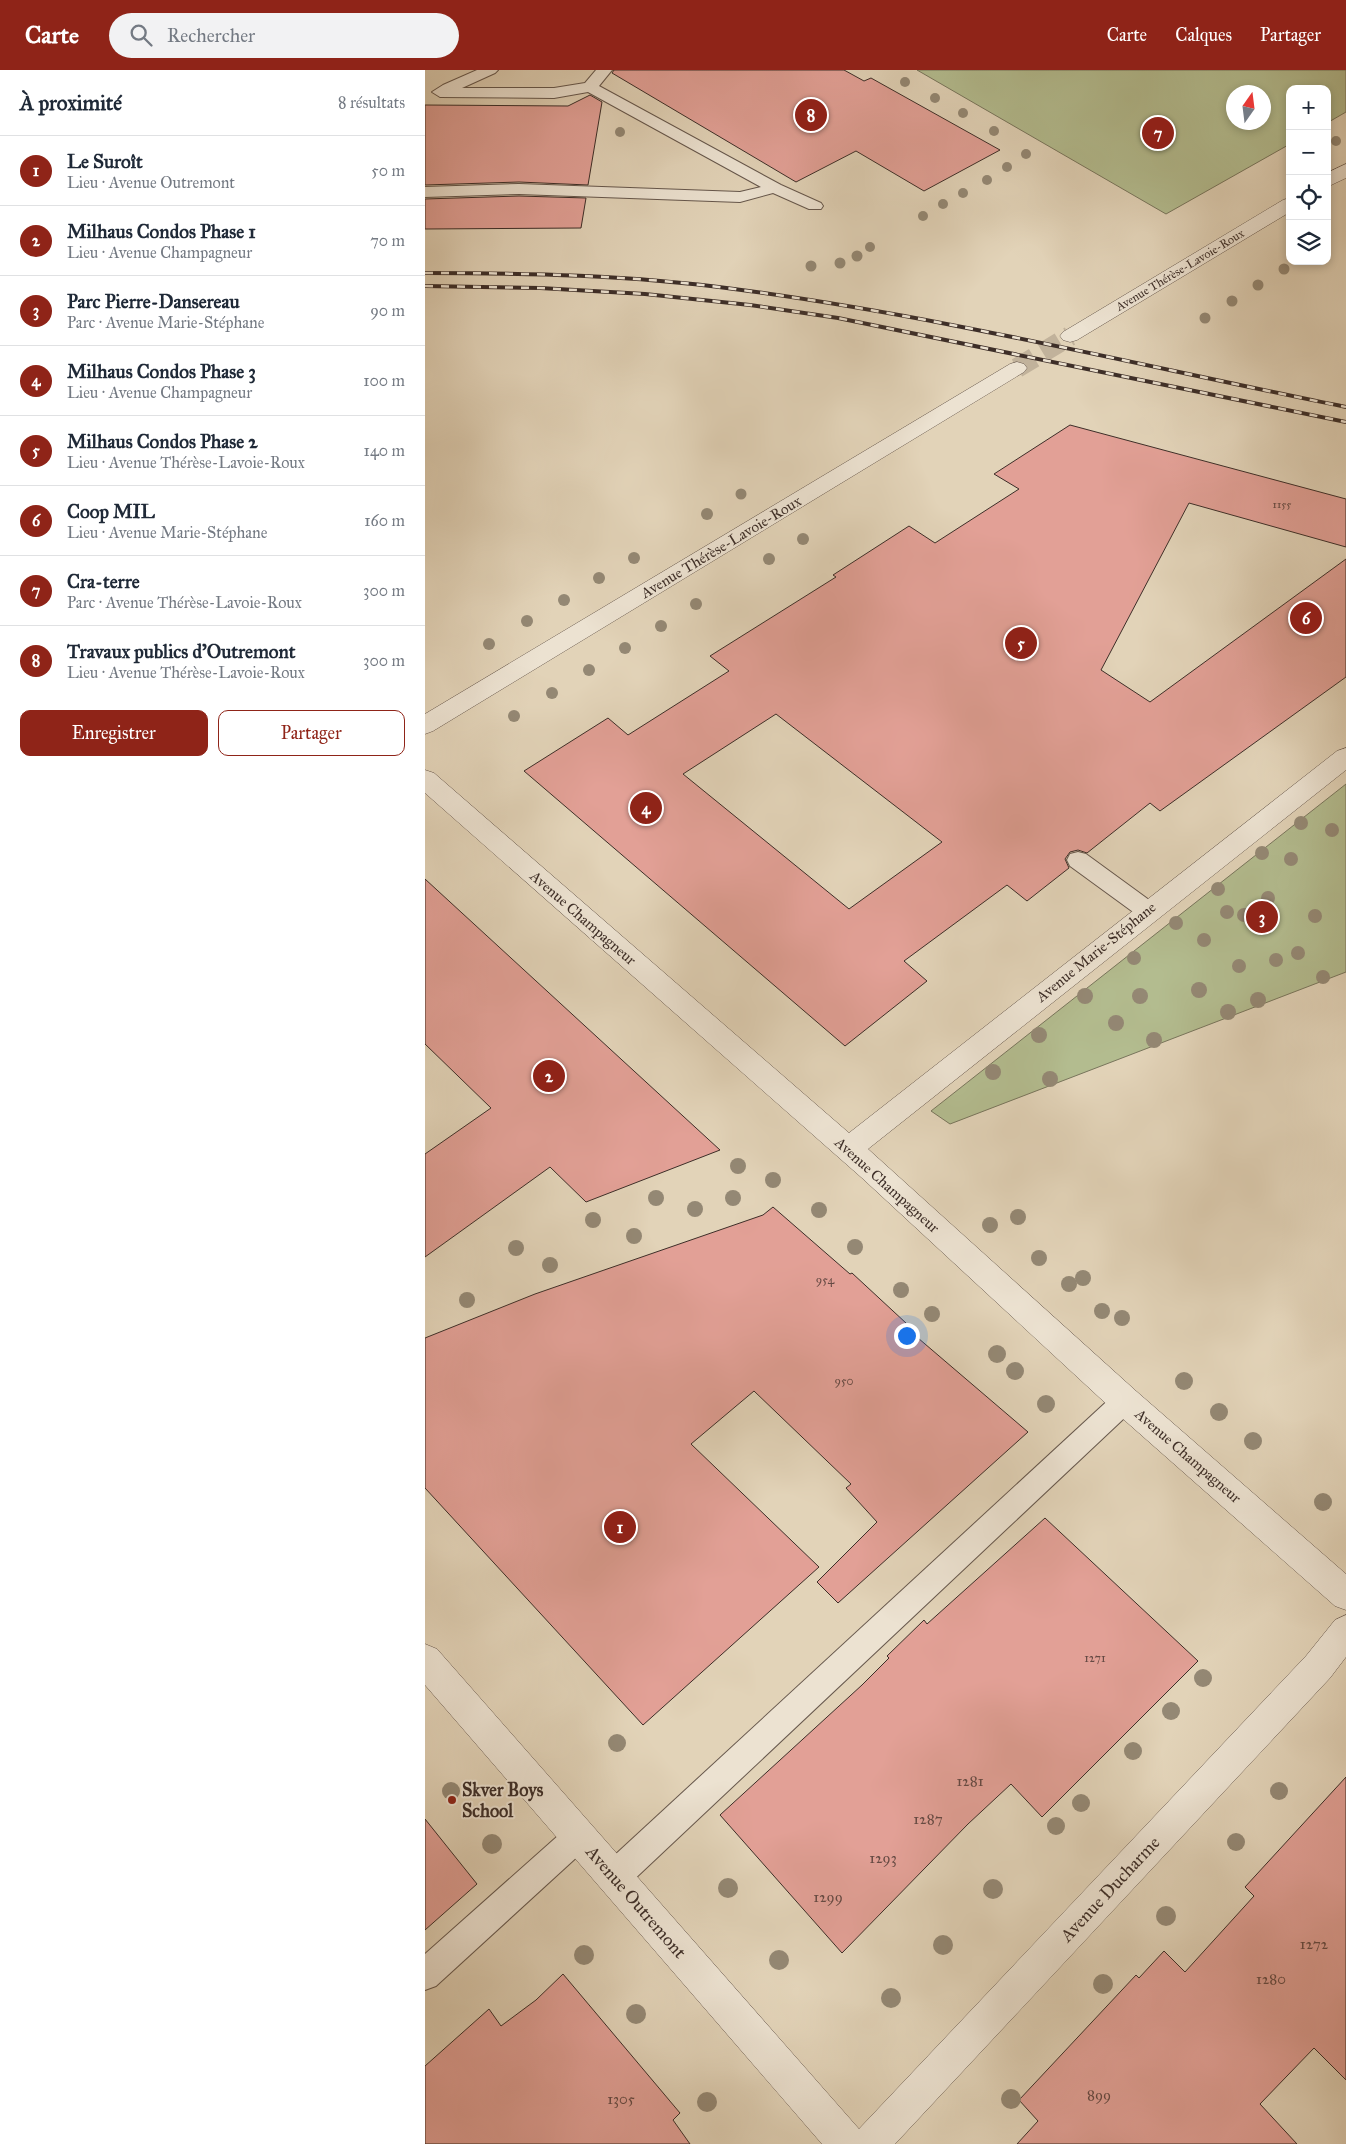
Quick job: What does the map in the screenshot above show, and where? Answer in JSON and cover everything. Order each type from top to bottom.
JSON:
[{"type":"street","points":[[1331,179],[1346,170]]},
{"type":"street","name":"Avenue Thérèse-Lavoie-Roux","points":[[1070,336],[1286,206]]},
{"type":"street","name":"Avenue Thérèse-Lavoie-Roux","points":[[425,725],[1017,368]]},
{"type":"street","name":"Avenue Marie-Stéphane","points":[[848,1149],[1346,757]]},
{"type":"street","name":"Avenue Champagneur","points":[[425,779],[848,1149],[1125,1401],[1346,1595]]},
{"type":"street","name":"Avenue Ducharme","points":[[870,2144],[1318,1667],[1346,1631]]},
{"type":"street","name":"Avenue Outremont","points":[[425,1660],[847,2144]]},
{"type":"lane","points":[[425,98],[490,70]]},
{"type":"lane","points":[[590,87],[605,70]]},
{"type":"lane","points":[[440,92],[554,93],[590,87],[775,188],[815,206]]},
{"type":"lane","points":[[425,192],[519,190],[740,197],[775,188]]},
{"type":"lane","points":[[1078,860],[1149,911]]},
{"type":"lane","points":[[615,1876],[1125,1401]]},
{"type":"lane","points":[[425,1975],[579,1836]]},
{"type":"green space","points":[[917,70],[1346,70],[1346,112],[1331,121],[1331,85],[1286,85],[1286,146],[1166,214]]},
{"type":"green space","points":[[1346,784],[1346,972],[950,1124],[931,1111]]},
{"type":"building","points":[[614,70],[844,70],[864,81],[871,78],[1000,150],[924,191],[856,151],[796,182],[612,73]]},
{"type":"building","points":[[590,95],[602,102],[588,185],[519,182],[425,185],[425,105],[568,106]]},
{"type":"building","points":[[519,196],[586,198],[581,228],[425,229],[425,199]]},
{"type":"building","points":[[1070,425],[1346,499],[1346,547],[1189,503],[1101,670],[1150,702],[1346,559],[1346,677],[1160,811],[1150,803],[1087,853],[1078,850],[1070,852],[1065,859],[1069,868],[1027,901],[1007,885],[904,961],[927,981],[845,1046],[524,771],[608,718],[628,735],[729,671],[710,656],[836,577],[833,575],[909,526],[935,543],[1019,489],[994,474]],"holes":[[[776,714],[942,842],[849,909],[683,774]]]},
{"type":"building","points":[[425,879],[720,1150],[586,1202],[550,1167],[425,1257],[425,1154],[491,1108],[425,1044]]},
{"type":"building","points":[[773,1207],[850,1274],[852,1273],[920,1336],[918,1338],[1028,1432],[838,1603],[817,1582],[877,1522],[846,1488],[851,1484],[754,1391],[691,1444],[819,1567],[643,1725],[425,1488],[425,1338],[535,1294],[763,1215]]},
{"type":"building","points":[[1045,1518],[1198,1661],[1042,1817],[1011,1784],[968,1824],[842,1953],[720,1815],[862,1685],[889,1658],[887,1656],[924,1620],[927,1624]]},
{"type":"building","points":[[1346,1777],[1346,2080],[1314,2048],[1260,2104],[1297,2144],[1017,2144],[1038,2121],[1019,2100],[1136,1975],[1139,1978],[1164,1951],[1185,1972],[1254,1896],[1245,1887]]},
{"type":"building","points":[[425,1819],[477,1884],[425,1930]]},
{"type":"building","points":[[563,1974],[680,2113],[673,2120],[690,2144],[425,2144],[425,2066],[489,2009],[501,2026],[536,2000]]},
{"type":"tunnel","points":[[1017,368],[1070,336]]},
{"type":"railway","points":[[425,273],[541,274],[618,278],[695,284],[811,300],[964,327],[1346,407]]},
{"type":"railway","points":[[425,286],[540,288],[645,294],[750,305],[838,318],[1346,422]]},
{"type":"place","name":"Travaux publics d'Outremont","points":[[811,115]]},
{"type":"place","name":"Cra-terre","points":[[1158,133]]},
{"type":"place","name":"Coop MIL","points":[[1306,618]]},
{"type":"place","name":"Milhaus Condos Phase 2","points":[[1021,643]]},
{"type":"place","name":"Milhaus Condos Phase 3","points":[[646,808]]},
{"type":"place","name":"Parc Pierre-Dansereau","points":[[1262,917]]},
{"type":"place","name":"Milhaus Condos Phase 1","points":[[549,1076]]},
{"type":"place","name":"Le Suroît","points":[[620,1527]]},
{"type":"place","name":"Skver Boys School","points":[[452,1800]]}]
